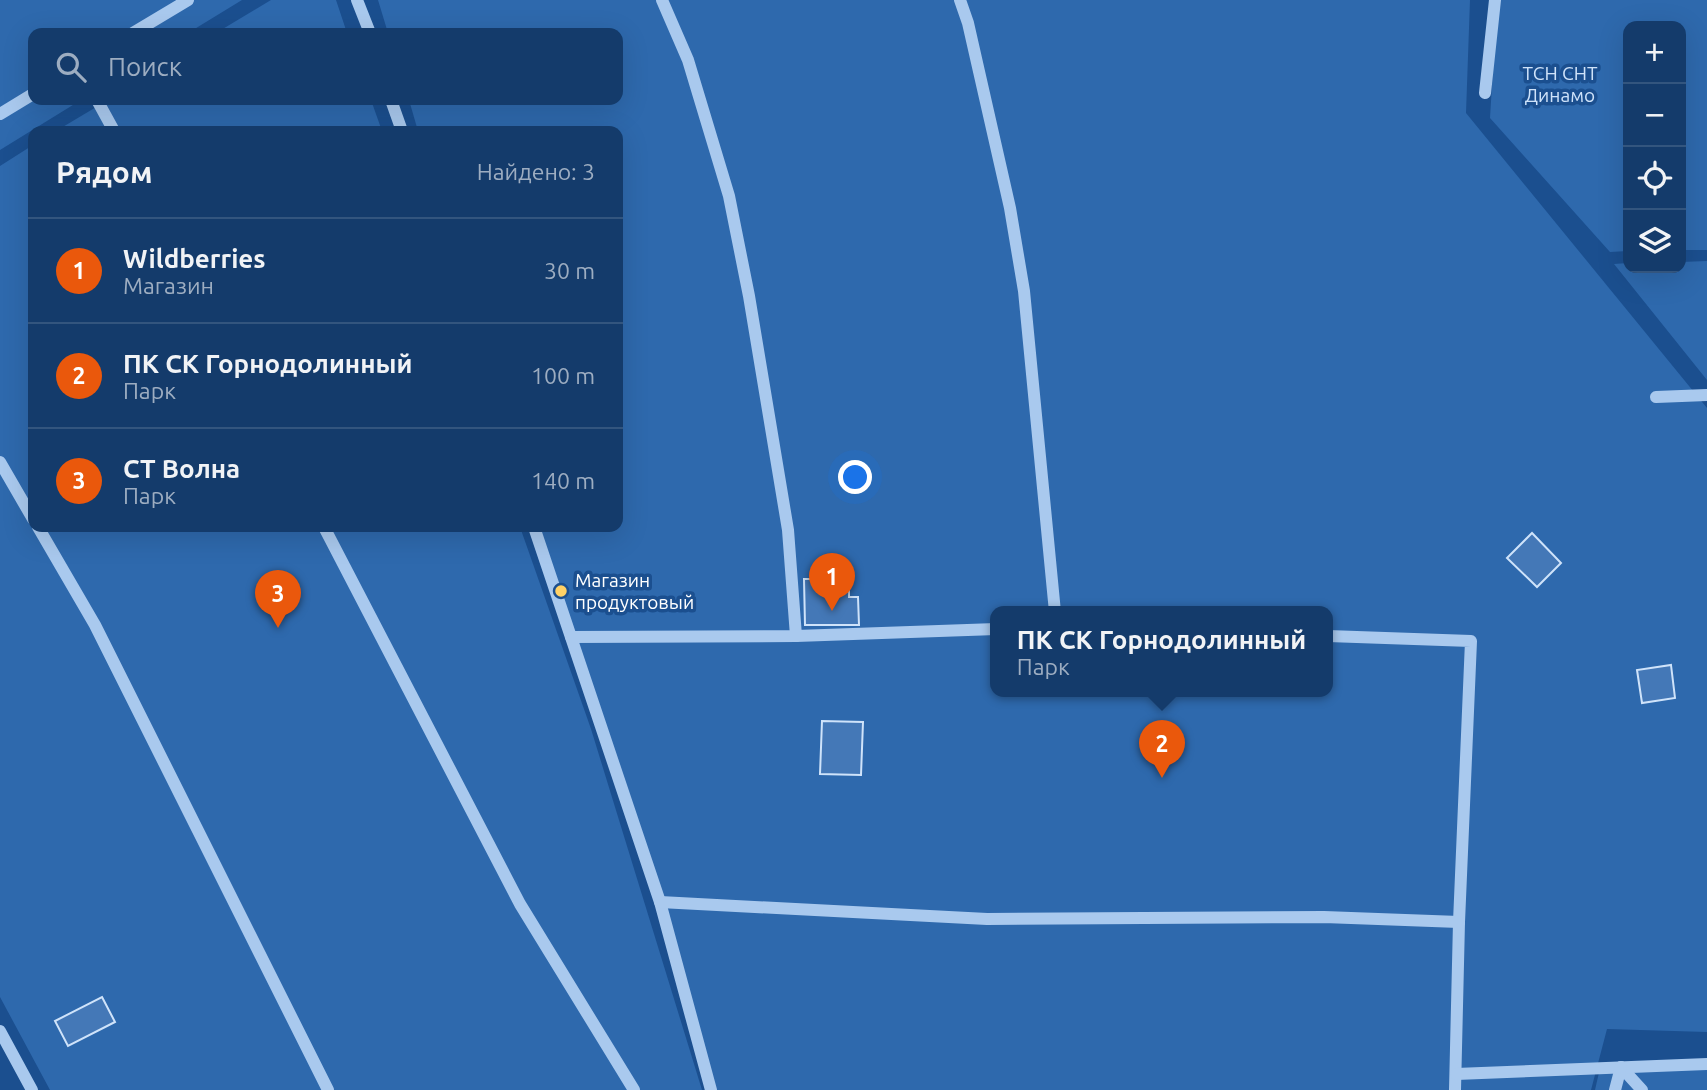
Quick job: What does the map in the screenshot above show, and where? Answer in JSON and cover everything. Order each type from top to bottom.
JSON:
[{"type":"street","points":[[141,28],[188,0]]},
{"type":"street","points":[[356,0],[368,28]]},
{"type":"street","points":[[662,0],[688,60],[729,197],[749,296],[788,530],[796,636]]},
{"type":"street","points":[[960,0],[968,23],[1010,208],[1024,291],[1054,606]]},
{"type":"street","points":[[1485,93],[1495,0]]},
{"type":"street","points":[[0,114],[28,97]]},
{"type":"street","points":[[100,105],[111,126]]},
{"type":"street","points":[[393,105],[400,126]]},
{"type":"street","points":[[1656,397],[1707,395]]},
{"type":"street","points":[[0,462],[28,510]]},
{"type":"street","points":[[41,532],[95,625],[328,1090]]},
{"type":"street","points":[[327,532],[520,904],[634,1090]]},
{"type":"street","points":[[536,532],[660,902],[711,1090]]},
{"type":"street","points":[[571,637],[796,636],[990,629]]},
{"type":"street","points":[[1333,636],[1471,641],[1455,1090]]},
{"type":"street","points":[[660,902],[987,919],[1324,917],[1459,922]]},
{"type":"street","points":[[0,1031],[32,1090]]},
{"type":"street","points":[[1456,1074],[1707,1064]]},
{"type":"street","points":[[1615,1090],[1621,1067]]},
{"type":"street","points":[[1621,1067],[1642,1090]]},
{"type":"green space","points":[[0,0],[242,0],[196,28],[28,28],[28,105],[73,105],[39,126],[28,126],[28,133],[0,150]]},
{"type":"green space","points":[[271,0],[336,0],[345,28],[224,28]]},
{"type":"green space","points":[[378,0],[1470,0],[1466,113],[1707,408],[1707,1032],[1607,1029],[1591,1090],[712,1090],[542,532],[623,532],[623,126],[417,126],[410,105],[623,105],[623,28],[386,28]]},
{"type":"green space","name":"ТСН СНТ Динамо","points":[[1497,0],[1707,0],[1707,250],[1686,250],[1686,21],[1623,21],[1623,251],[1610,252],[1490,118]]},
{"type":"green space","points":[[100,105],[373,105],[380,126],[64,126]]},
{"type":"green space","points":[[28,148],[28,532],[522,532],[591,729],[702,1090],[50,1090],[0,997],[0,166]]},
{"type":"green space","points":[[1707,261],[1707,380],[1614,264],[1623,263],[1623,273],[1686,273],[1686,262]]},
{"type":"green space","points":[[1707,1059],[1707,1090],[1595,1090],[1600,1068]]},
{"type":"building","points":[[1532,533],[1561,563],[1537,587],[1507,558]]},
{"type":"building","points":[[841,568],[841,584],[849,584],[849,597],[858,597],[859,625],[805,625],[804,579],[817,579],[816,569]]},
{"type":"building","points":[[1671,665],[1675,698],[1642,703],[1637,670]]},
{"type":"building","points":[[822,721],[863,722],[861,775],[820,774]]},
{"type":"building","points":[[102,997],[115,1022],[68,1046],[55,1021]]},
{"type":"place","name":"Магазин продуктовый","points":[[561,591]]},
{"type":"place","name":"Wildberries","points":[[832,611]]},
{"type":"place","name":"СТ Волна","points":[[278,628]]},
{"type":"place","name":"ПК СК Горнодолинный","points":[[1162,778]]}]
